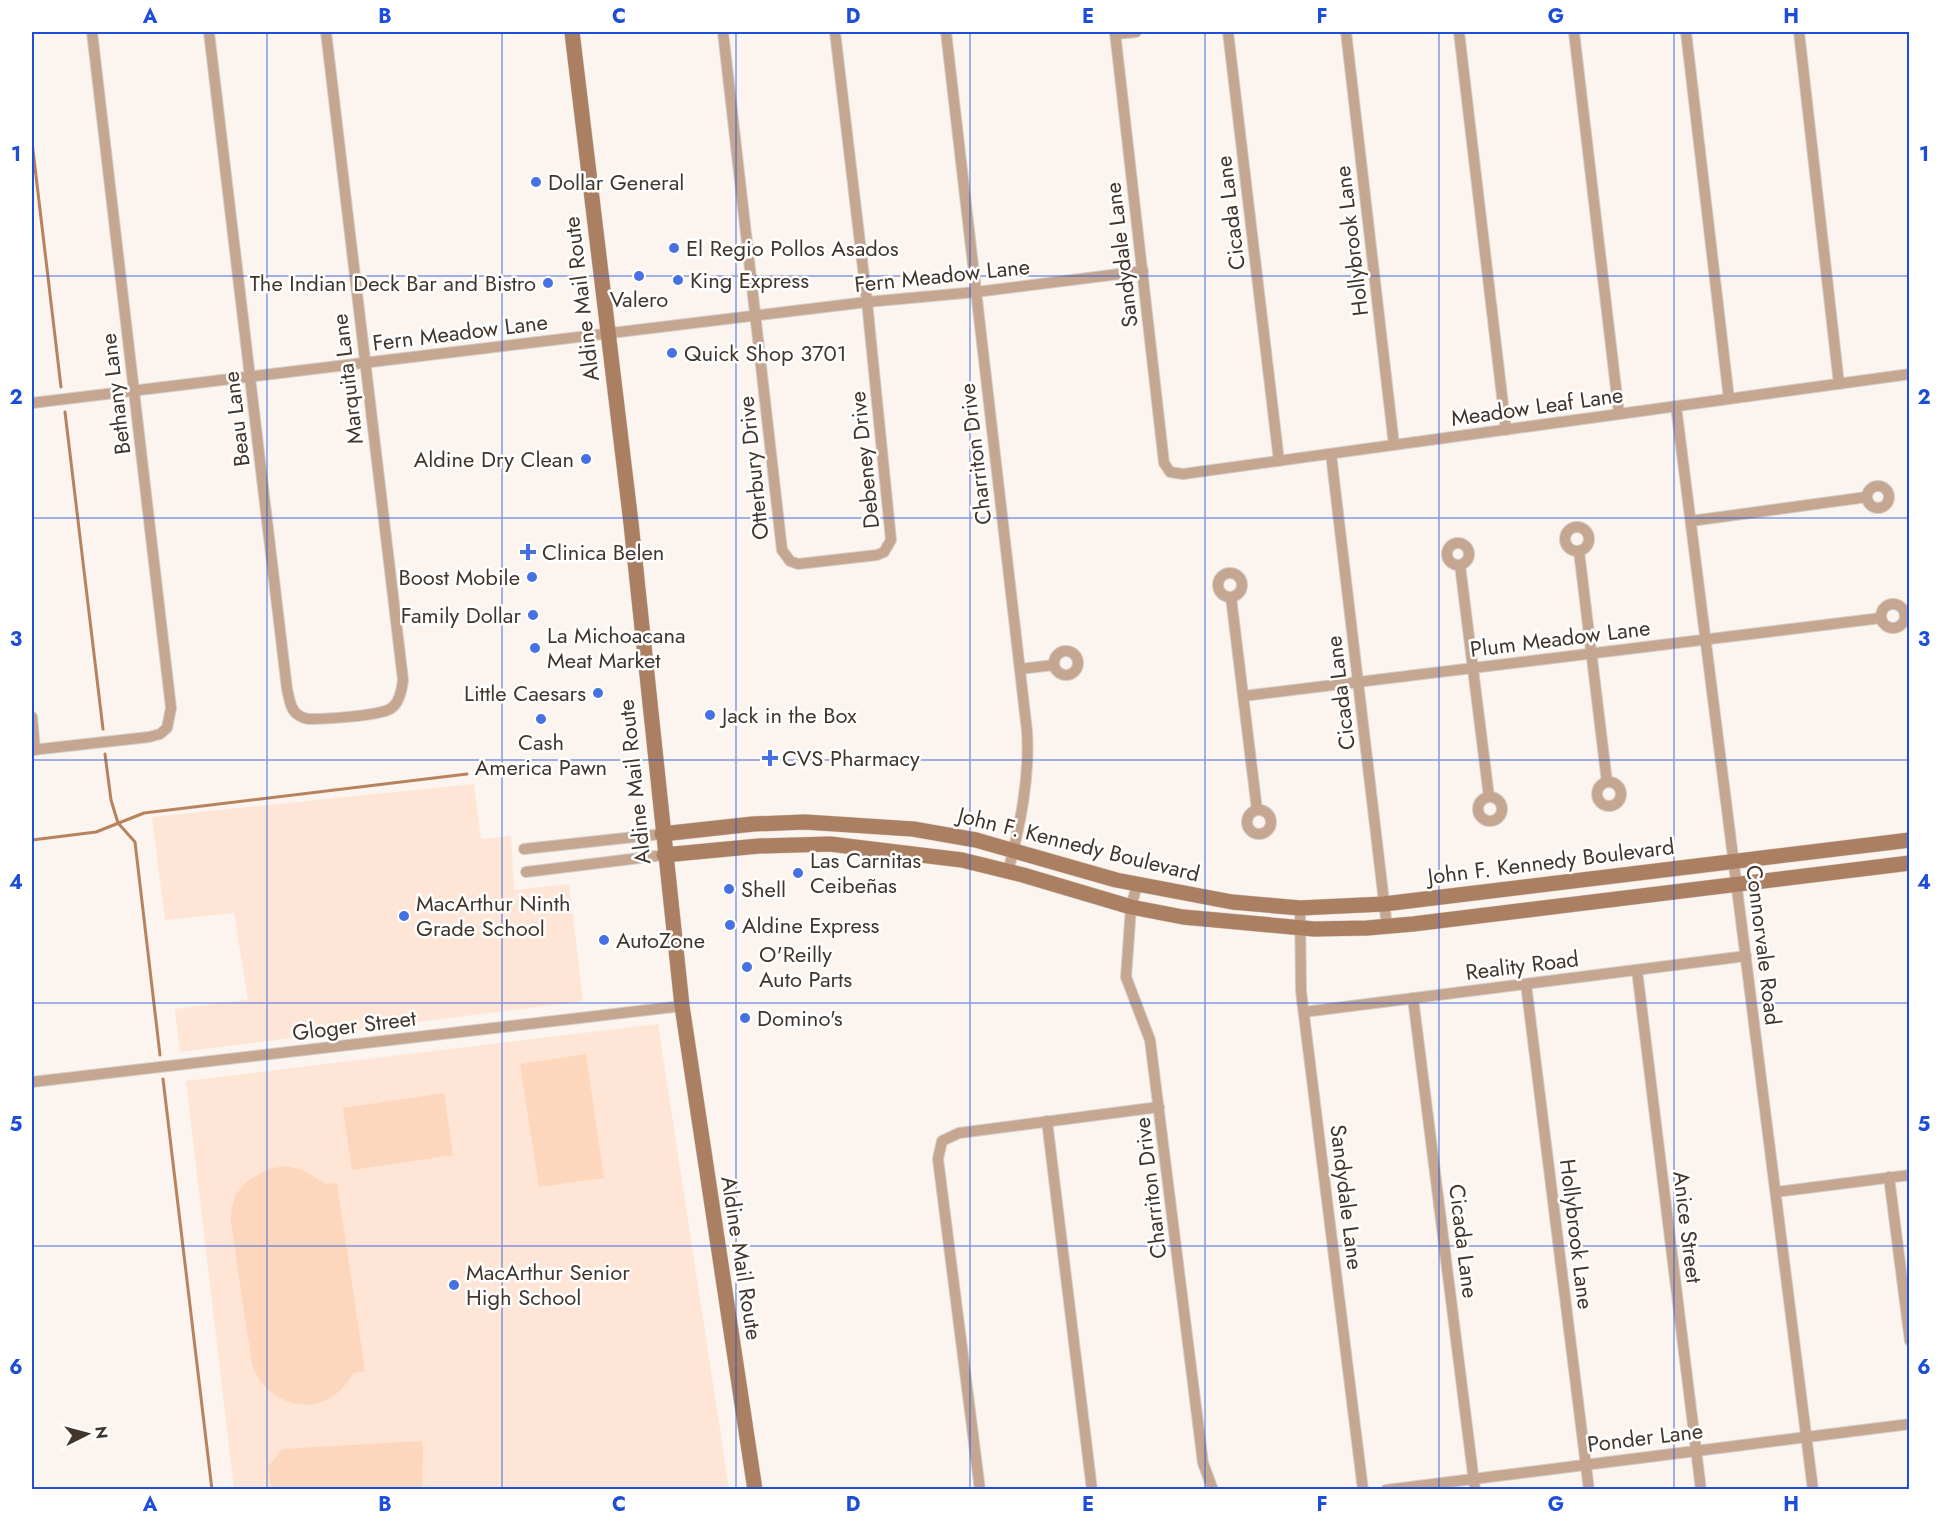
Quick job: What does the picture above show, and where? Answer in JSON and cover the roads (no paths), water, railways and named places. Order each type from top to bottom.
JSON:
[{"type":"main road","name":"Aldine Mail Route","points":[[572,32],[631,523],[664,855],[682,1006],[755,1490]]},
{"type":"main road","name":"John F. Kennedy Boulevard","points":[[662,834],[753,824],[836,823],[913,829],[976,840],[1137,885],[1232,902],[1300,908],[1384,904],[1910,840]]},
{"type":"main road","points":[[834,844],[836,823]]},
{"type":"main road","name":"John F. Kennedy Boulevard","points":[[664,855],[759,846],[834,844],[962,861],[1131,907],[1184,916],[1299,928],[1387,927],[1910,863]]},
{"type":"street","name":"Bethany Lane","points":[[33,750],[145,738],[160,734],[167,728],[171,708],[92,32]]},
{"type":"street","name":"Beau Lane","points":[[209,32],[292,710],[308,719],[382,711]]},
{"type":"street","name":"Marquita Lane","points":[[326,32],[403,680],[396,704],[382,711]]},
{"type":"street","name":"Otterbury Drive","points":[[723,32],[782,550],[790,561],[798,564],[839,560]]},
{"type":"street","name":"Debeney Drive","points":[[835,32],[892,531],[891,540],[884,552],[839,560]]},
{"type":"street","name":"Charriton Drive","points":[[946,32],[1029,758],[1027,782],[1008,872]]},
{"type":"street","points":[[1115,33],[1136,32]]},
{"type":"street","name":"Cicada Lane","points":[[1228,32],[1279,461]]},
{"type":"street","name":"Hollybrook Lane","points":[[1346,32],[1394,445]]},
{"type":"street","points":[[1459,32],[1506,430]]},
{"type":"street","points":[[1574,32],[1619,414]]},
{"type":"street","points":[[1686,32],[1729,399]]},
{"type":"street","points":[[1799,32],[1839,384]]},
{"type":"street","name":"Sandydale Lane","points":[[1115,33],[1164,463],[1170,472]]},
{"type":"street","name":"Fern Meadow Lane","points":[[32,403],[756,315],[976,292],[1143,271]]},
{"type":"street","name":"Meadow Leaf Lane","points":[[1170,472],[1183,474],[1910,374]]},
{"type":"street","name":"Connorvale Road","points":[[1676,406],[1813,1490]]},
{"type":"street","name":"Cicada Lane","points":[[1331,454],[1387,927]]},
{"type":"street","points":[[1691,521],[1867,497]]},
{"type":"street","points":[[1579,551],[1607,782]]},
{"type":"street","points":[[1460,565],[1489,797]]},
{"type":"street","points":[[1231,597],[1257,810]]},
{"type":"street","name":"Plum Meadow Lane","points":[[1244,696],[1881,618]]},
{"type":"street","points":[[1020,669],[1054,665]]},
{"type":"street","points":[[32,717],[33,750]]},
{"type":"street","name":"John F. Kennedy Boulevard","points":[[524,849],[662,834]]},
{"type":"street","name":"John F. Kennedy Boulevard","points":[[526,872],[664,855]]},
{"type":"street","name":"Charriton Drive","points":[[1137,885],[1131,907],[1126,977],[1150,1040],[1203,1463],[1213,1490]]},
{"type":"street","name":"Sandydale Lane","points":[[1300,908],[1301,991],[1363,1490]]},
{"type":"street","name":"Reality Road","points":[[1304,1012],[1746,956]]},
{"type":"street","name":"Anice Street","points":[[1637,970],[1701,1490]]},
{"type":"street","name":"Hollybrook Lane","points":[[1526,984],[1589,1490]]},
{"type":"street","name":"Cicada Lane","points":[[1413,998],[1474,1484]]},
{"type":"street","name":"Gloger Street","points":[[32,1082],[682,1006]]},
{"type":"street","points":[[980,1490],[938,1159],[942,1141],[959,1133],[1159,1107]]},
{"type":"street","points":[[1047,1121],[1092,1490]]},
{"type":"street","points":[[1776,1192],[1910,1174]]},
{"type":"street","points":[[1889,1177],[1907,1295],[1910,1341]]},
{"type":"street","name":"Ponder Lane","points":[[1386,1490],[1474,1484],[1586,1465],[1910,1424]]},
{"type":"waterway","points":[[32,142],[61,387]]},
{"type":"waterway","points":[[65,412],[103,729]]},
{"type":"waterway","points":[[105,754],[111,800],[118,823],[135,842],[160,1055]]},
{"type":"waterway","points":[[32,840],[96,832],[144,813],[467,774]]},
{"type":"waterway","points":[[163,1079],[212,1490]]},
{"type":"place","name":"Dollar General","points":[[536,182]]},
{"type":"place","name":"El Regio Pollos Asados","points":[[674,248]]},
{"type":"place","name":"Valero","points":[[639,276]]},
{"type":"place","name":"King Express","points":[[678,280]]},
{"type":"place","name":"The Indian Deck Bar and Bistro","points":[[548,283]]},
{"type":"place","name":"Quick Shop 3701","points":[[672,353]]},
{"type":"place","name":"Aldine Dry Clean","points":[[586,459]]},
{"type":"place","name":"Clinica Belen","points":[[528,552]]},
{"type":"place","name":"Boost Mobile","points":[[532,577]]},
{"type":"place","name":"Family Dollar","points":[[533,615]]},
{"type":"place","name":"La Michoacana Meat Market","points":[[535,648]]},
{"type":"place","name":"Little Caesars","points":[[598,693]]},
{"type":"place","name":"Jack in the Box","points":[[710,715]]},
{"type":"place","name":"Cash America Pawn","points":[[541,719]]},
{"type":"place","name":"CVS Pharmacy","points":[[770,758]]},
{"type":"place","name":"Las Carnitas Ceibeñas","points":[[798,873]]},
{"type":"place","name":"Shell","points":[[729,889]]},
{"type":"place","name":"MacArthur Ninth Grade School","points":[[404,916]]},
{"type":"place","name":"Aldine Express","points":[[730,925]]},
{"type":"place","name":"AutoZone","points":[[604,940]]},
{"type":"place","name":"O'Reilly Auto Parts","points":[[747,967]]},
{"type":"place","name":"Domino's","points":[[745,1018]]},
{"type":"place","name":"MacArthur Senior High School","points":[[454,1285]]}]
